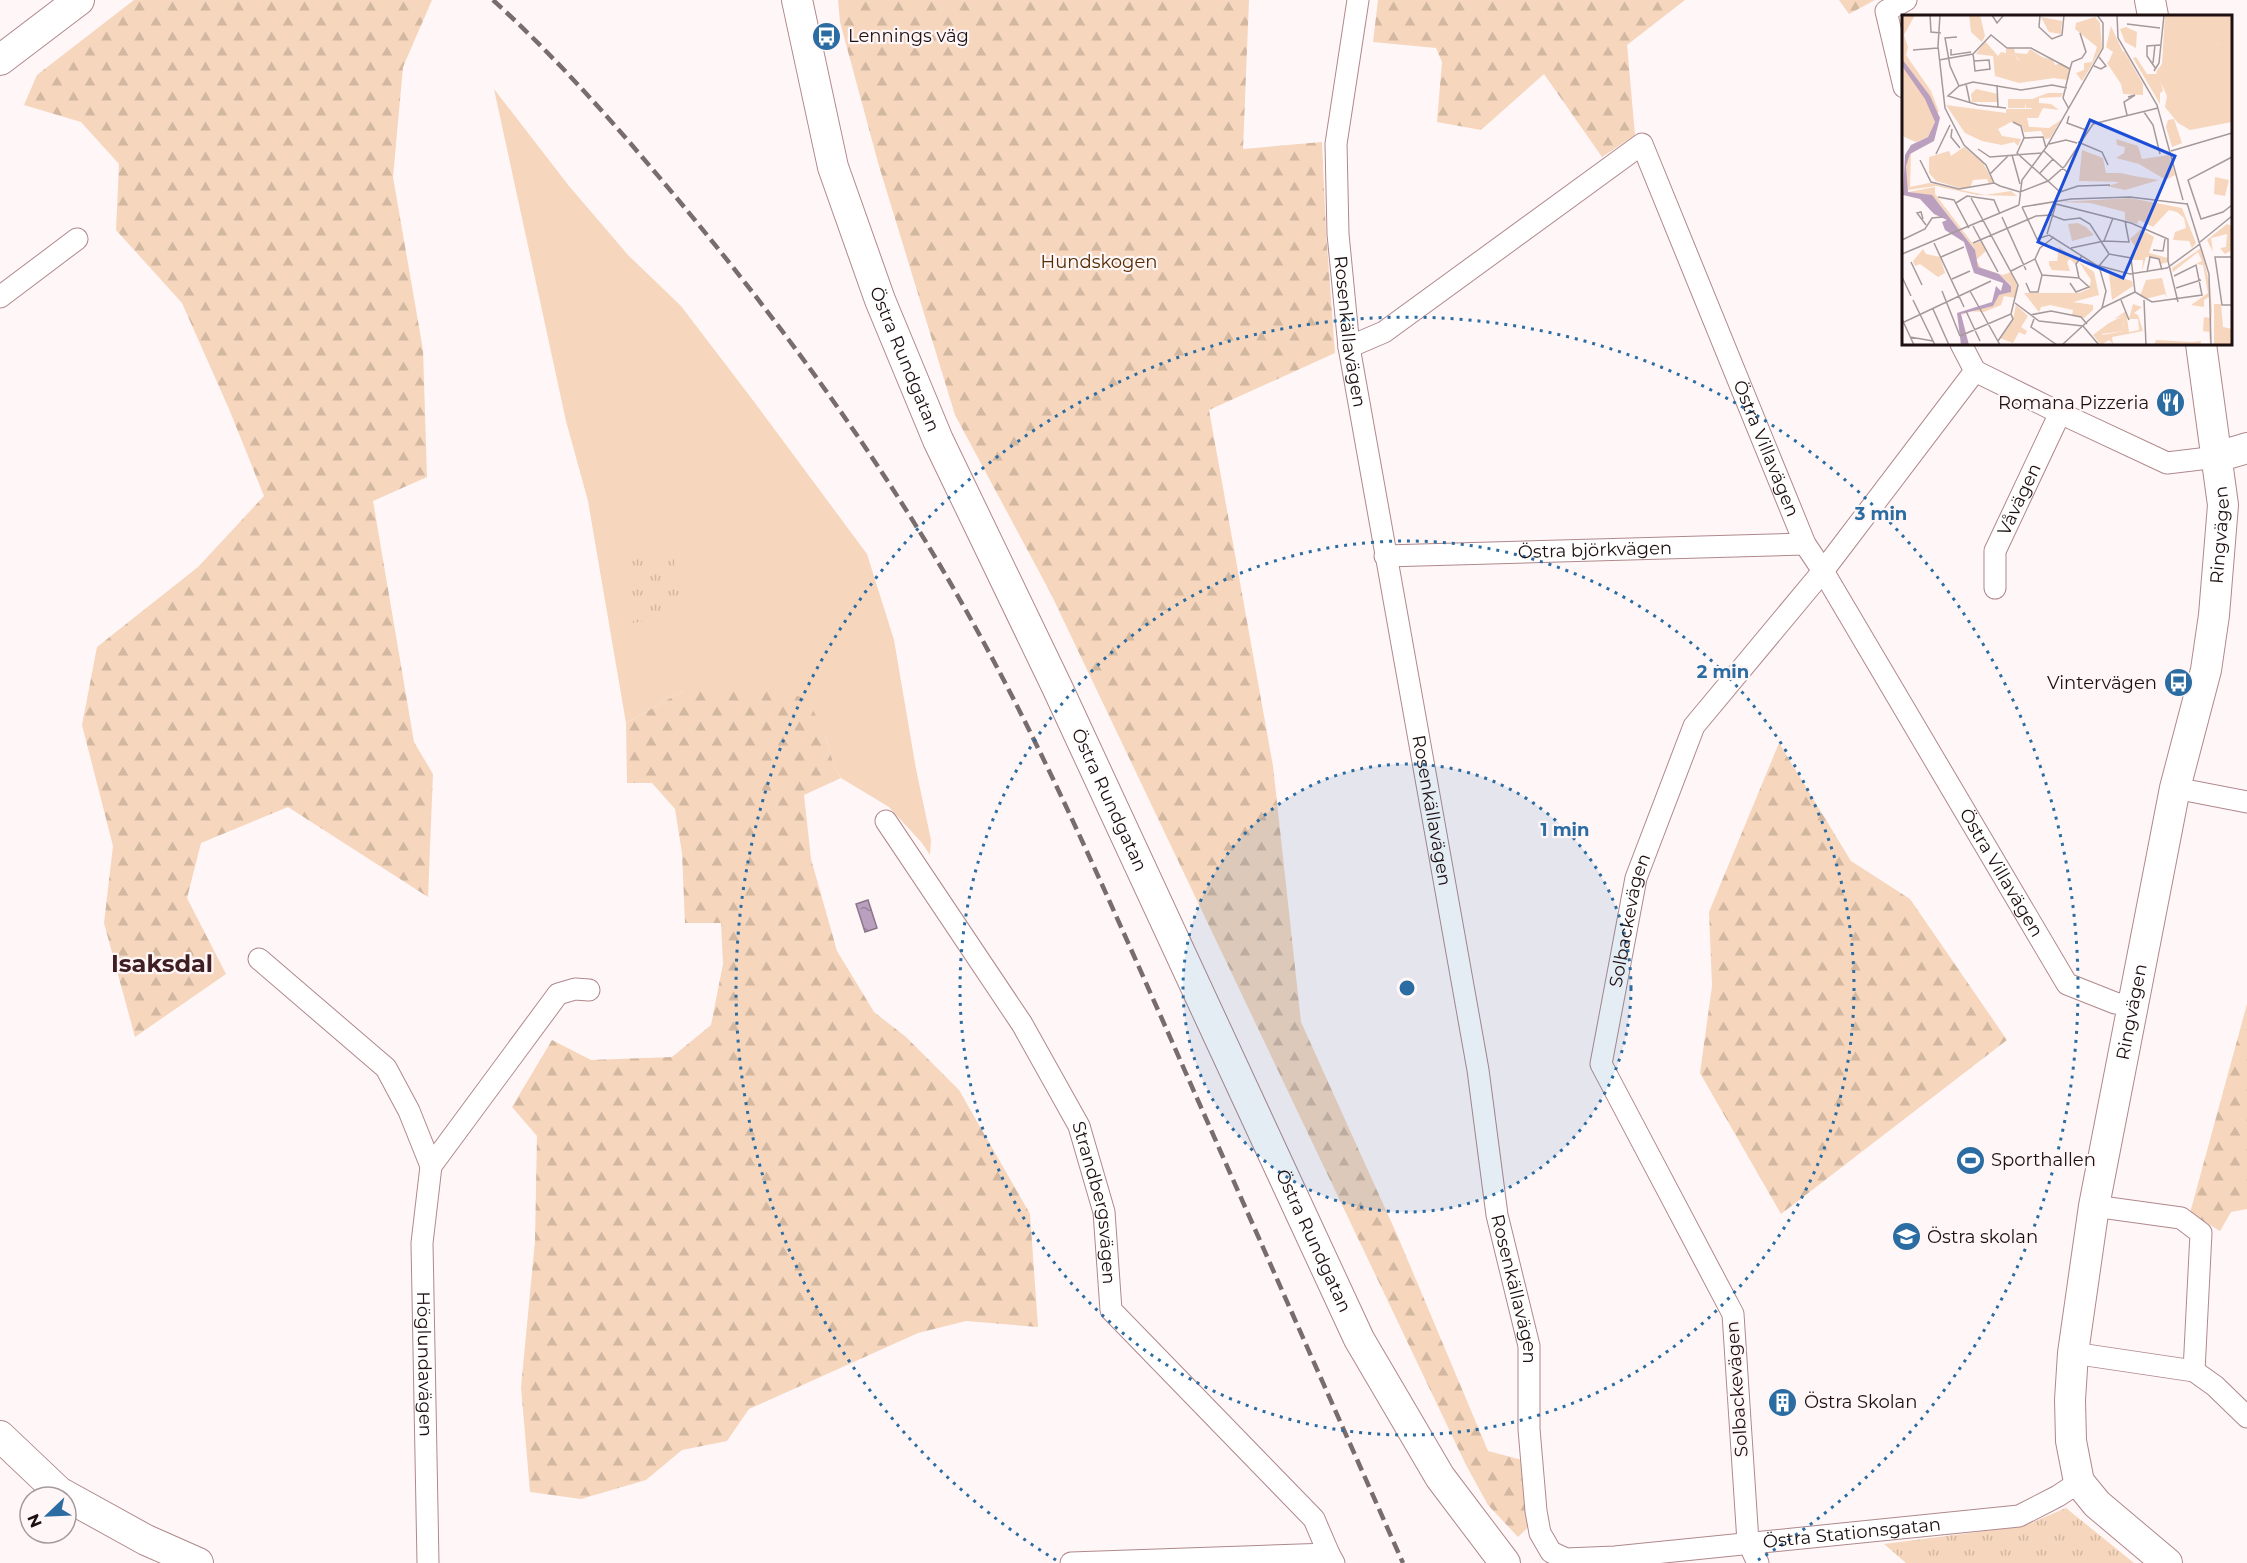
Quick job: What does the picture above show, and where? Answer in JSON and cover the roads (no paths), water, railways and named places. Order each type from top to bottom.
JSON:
[{"type":"main road","points":[[0,60],[79,0]]},
{"type":"main road","name":"Östra Rundgatan","points":[[797,0],[833,167],[880,300],[938,440],[1057,687],[1359,1339],[1440,1477],[1505,1563]]},
{"type":"main road","points":[[2150,0],[2153,15]]},
{"type":"main road","name":"Ringvägen","points":[[2167,1563],[2097,1504],[2079,1482],[2071,1441],[2070,1400],[2073,1353],[2094,1206],[2175,788],[2206,670],[2214,615],[2223,505],[2201,345]]},
{"type":"main road","points":[[2217,457],[2247,448]]},
{"type":"main road","points":[[0,1436],[59,1492],[146,1540],[198,1563]]},
{"type":"street","name":"Rosenkällavägen","points":[[1358,0],[1336,144],[1338,234],[1349,347],[1478,1070],[1497,1215],[1529,1346],[1529,1429],[1536,1511],[1540,1533],[1551,1552],[1566,1559],[1615,1557]]},
{"type":"street","points":[[1902,79],[1886,11],[1906,0]]},
{"type":"street","name":"Östra Villavägen","points":[[1349,347],[1384,332],[1642,144],[1804,544],[1823,571],[2067,984],[2115,1003],[2133,1005]]},
{"type":"street","points":[[0,297],[77,239]]},
{"type":"street","points":[[1962,345],[1975,371],[2167,463],[2217,457]]},
{"type":"street","name":"Solbackevägen","points":[[1748,1542],[1733,1314],[1601,1064],[1636,878],[1694,726],[1823,571],[1975,371]]},
{"type":"street","name":"Våvägen","points":[[1995,588],[1995,551],[2060,413]]},
{"type":"street","name":"Östra björkvägen","points":[[1385,556],[1804,544]]},
{"type":"street","points":[[2175,788],[2247,802]]},
{"type":"street","name":"Strandbergsvägen","points":[[886,821],[1022,1024],[1079,1125],[1104,1212],[1110,1310],[1314,1519],[1332,1558]]},
{"type":"street","name":"Höglundavägen","points":[[259,959],[386,1068],[409,1111],[431,1166],[422,1243],[428,1563]]},
{"type":"street","name":"Höglundavägen","points":[[431,1166],[558,994],[575,989],[589,990]]},
{"type":"street","points":[[2094,1206],[2181,1218],[2201,1233],[2194,1371]]},
{"type":"street","points":[[2073,1353],[2194,1371],[2215,1386],[2247,1417]]},
{"type":"street","name":"Östra Stationsgatan","points":[[1615,1557],[2019,1516],[2058,1496],[2079,1482]]},
{"type":"street","points":[[1748,1542],[1758,1563]]},
{"type":"street","points":[[1071,1563],[1332,1558]]},
{"type":"water","points":[[868,900],[877,928],[865,932],[856,904]]},
{"type":"railway","points":[[493,0],[543,48],[613,123],[759,300],[869,453],[936,559],[995,663],[1070,814],[1403,1563]]},
{"type":"place","name":"Lennings väg","points":[[827,36]]},
{"type":"place","name":"Romana Pizzeria","points":[[2170,403]]},
{"type":"place","name":"Vintervägen","points":[[2178,683]]},
{"type":"place","name":"Sporthallen","points":[[1970,1160]]},
{"type":"place","name":"Östra skolan","points":[[1906,1237]]},
{"type":"place","name":"Östra Skolan","points":[[1783,1402]]},
{"type":"district","name":"Isaksdal","points":[[162,963]]},
{"type":"park label","name":"Hundskogen","points":[[1099,262]]}]
